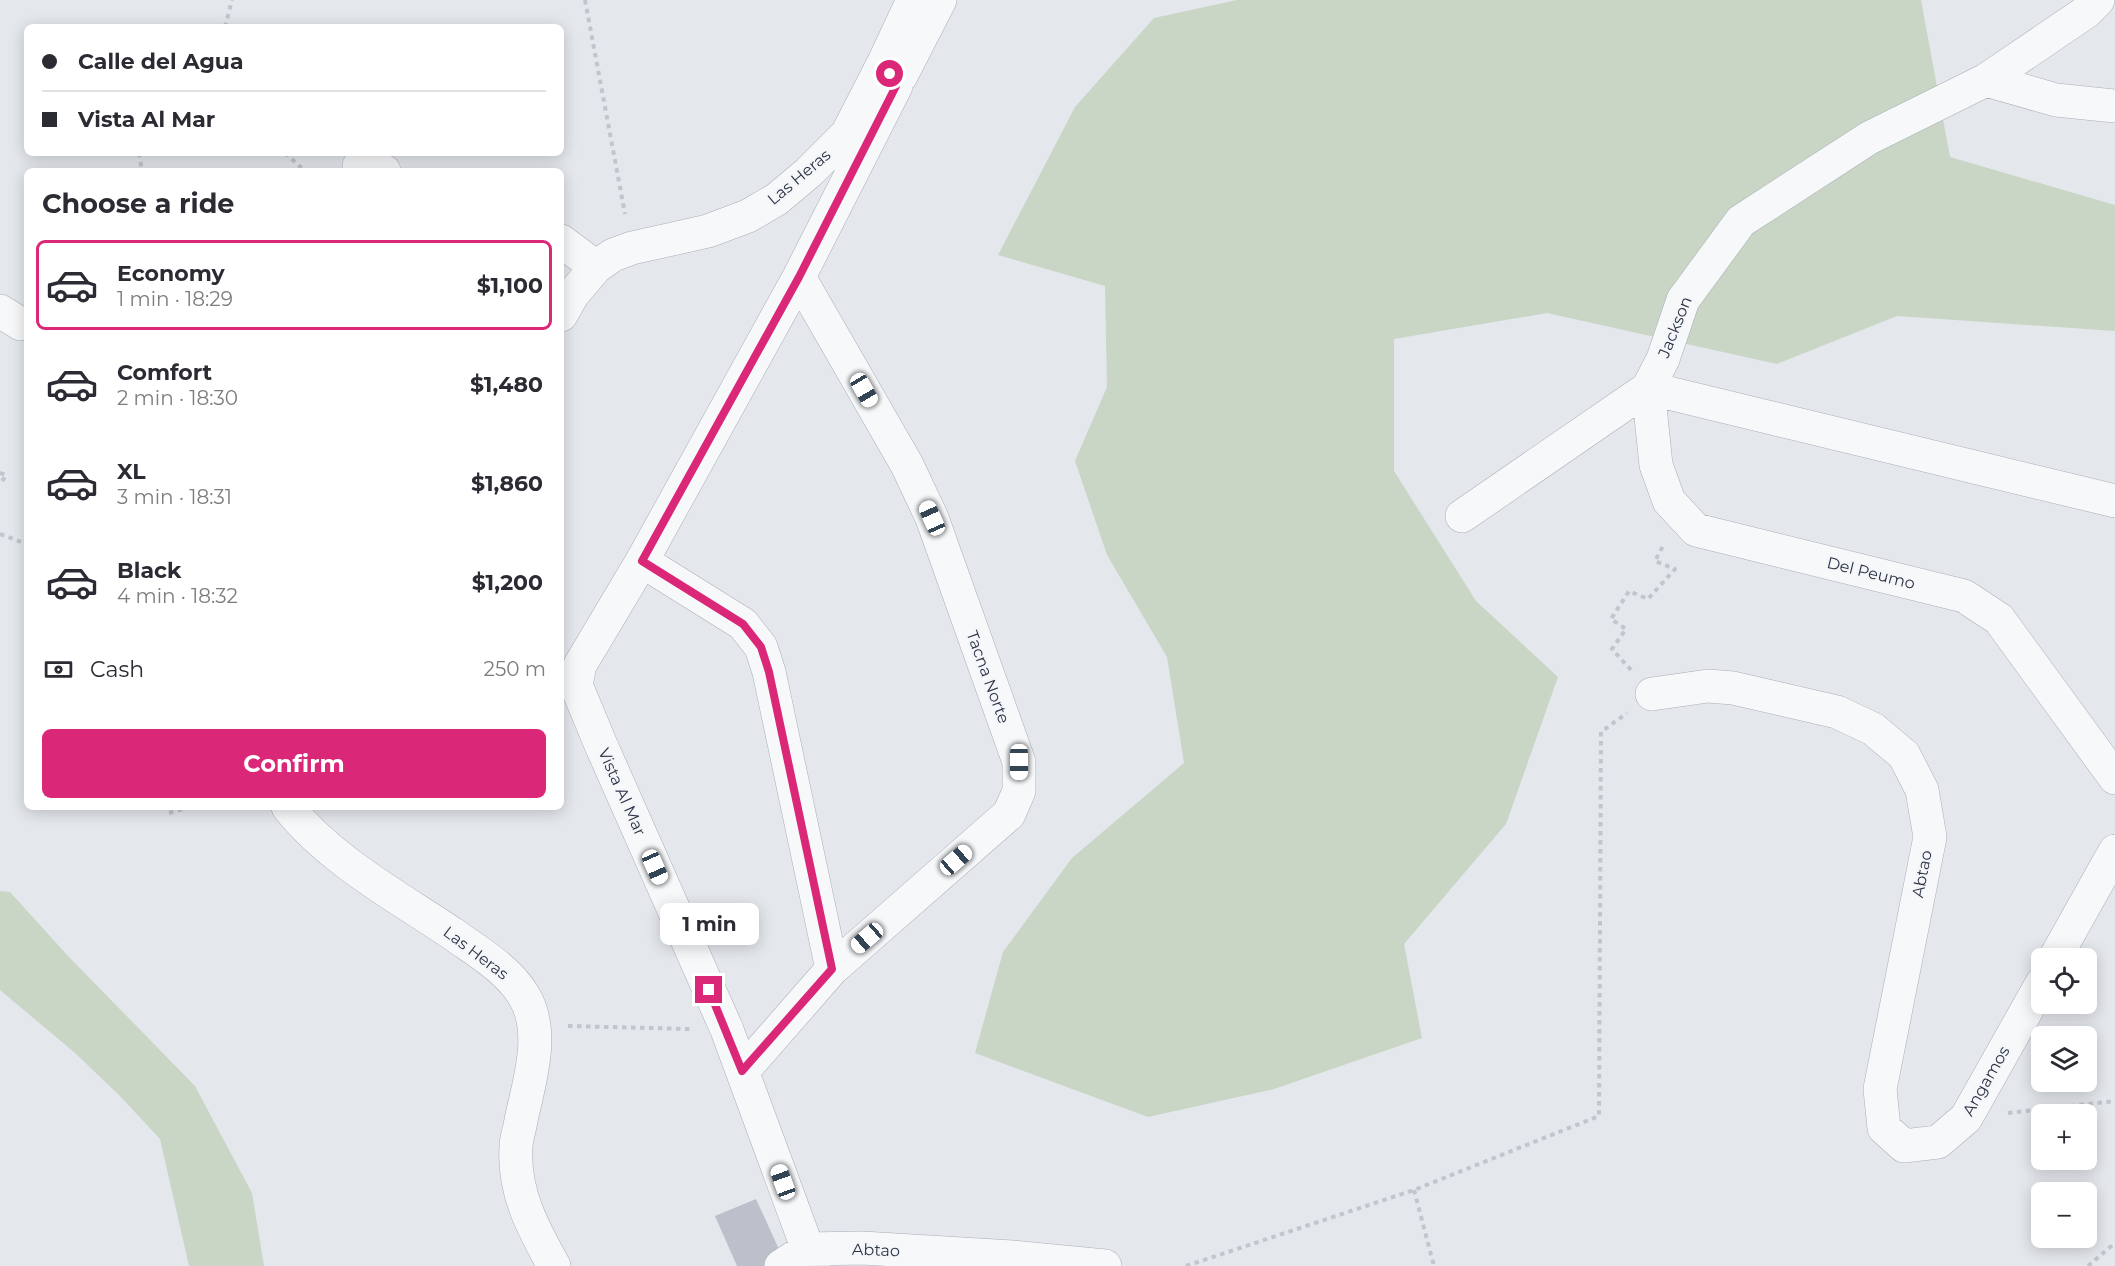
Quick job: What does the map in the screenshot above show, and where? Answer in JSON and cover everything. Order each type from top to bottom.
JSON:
[{"type":"street","name":"Las Heras","points":[[890,74],[913,0]]},
{"type":"street","name":"Las Heras","points":[[564,310],[573,294],[596,267],[613,255],[632,248],[708,231],[748,216],[777,199],[809,172],[847,134],[940,0]]},
{"type":"street","name":"Jackson","points":[[1648,388],[1663,359],[1683,300],[1741,221],[1869,138],[1986,80],[2086,12],[2098,0]]},
{"type":"street","points":[[832,969],[769,672],[761,647],[743,624],[642,561],[799,277],[890,74]]},
{"type":"street","points":[[1986,80],[2056,100],[2115,106]]},
{"type":"street","points":[[564,243],[596,267]]},
{"type":"street","name":"Tacna Norte","points":[[742,1071],[832,969],[1009,814],[1019,791],[1019,762],[932,518],[907,465],[799,277]]},
{"type":"street","points":[[1648,388],[1656,465],[1669,501],[1696,530]]},
{"type":"street","points":[[1462,516],[1648,388],[2115,501]]},
{"type":"street","name":"Del Peumo","points":[[1696,530],[1964,596],[1999,619],[2115,778]]},
{"type":"street","name":"Vista Al Mar","points":[[642,561],[580,665],[576,685],[727,1030],[801,1260]]},
{"type":"street","name":"Abtao","points":[[1652,694],[1708,686],[1733,688],[1837,712],[1873,729],[1904,755],[1922,790],[1930,837],[1880,1089],[1884,1128],[1904,1146]]},
{"type":"street","name":"Las Heras","points":[[291,810],[310,831],[348,863],[479,952],[509,976],[525,998],[534,1025],[533,1058],[516,1147],[519,1193],[554,1266]]},
{"type":"street","points":[[2061,948],[2115,851]]},
{"type":"street","name":"Angamos","points":[[1904,1146],[1938,1142],[1966,1118],[2031,1003]]},
{"type":"street","name":"Abtao","points":[[801,1260],[862,1248],[1012,1257],[1105,1266]]},
{"type":"path","points":[[226,24],[232,0]]},
{"type":"path","points":[[585,0],[632,248]]},
{"type":"path","points":[[288,156],[302,168]]},
{"type":"path","points":[[0,472],[6,476],[0,485]]},
{"type":"path","points":[[1186,1266],[1414,1190],[1599,1116],[1601,732],[1652,694],[1612,648],[1626,629],[1611,619],[1629,591],[1648,599],[1675,569],[1655,561],[1667,539],[1685,549],[1696,530]]},
{"type":"path","points":[[0,534],[24,543]]},
{"type":"path","points":[[169,813],[180,810]]},
{"type":"path","points":[[534,1025],[727,1030]]},
{"type":"path","points":[[1966,1118],[2115,1101]]},
{"type":"path","points":[[1414,1190],[1434,1266]]},
{"type":"path","points":[[2088,1266],[2115,1244]]},
{"type":"green space","points":[[1237,0],[1921,0],[1950,157],[2115,205],[2115,331],[1897,316],[1777,364],[1547,313],[1394,339],[1394,471],[1476,601],[1558,677],[1506,824],[1404,944],[1422,1038],[1274,1089],[1148,1117],[975,1053],[1003,952],[1072,858],[1184,763],[1167,657],[1107,555],[1075,461],[1107,387],[1105,286],[998,255],[1075,107],[1154,18]]},
{"type":"green space","points":[[0,891],[10,892],[68,956],[195,1086],[252,1193],[264,1266],[189,1266],[160,1139],[75,1053],[0,990]]},
{"type":"building","points":[[756,1199],[783,1258],[764,1266],[737,1266],[715,1216]]},
{"type":"route","points":[[709,990],[742,1071],[832,969],[769,672],[761,647],[743,624],[642,561],[810,256],[896,86],[890,74]]}]
